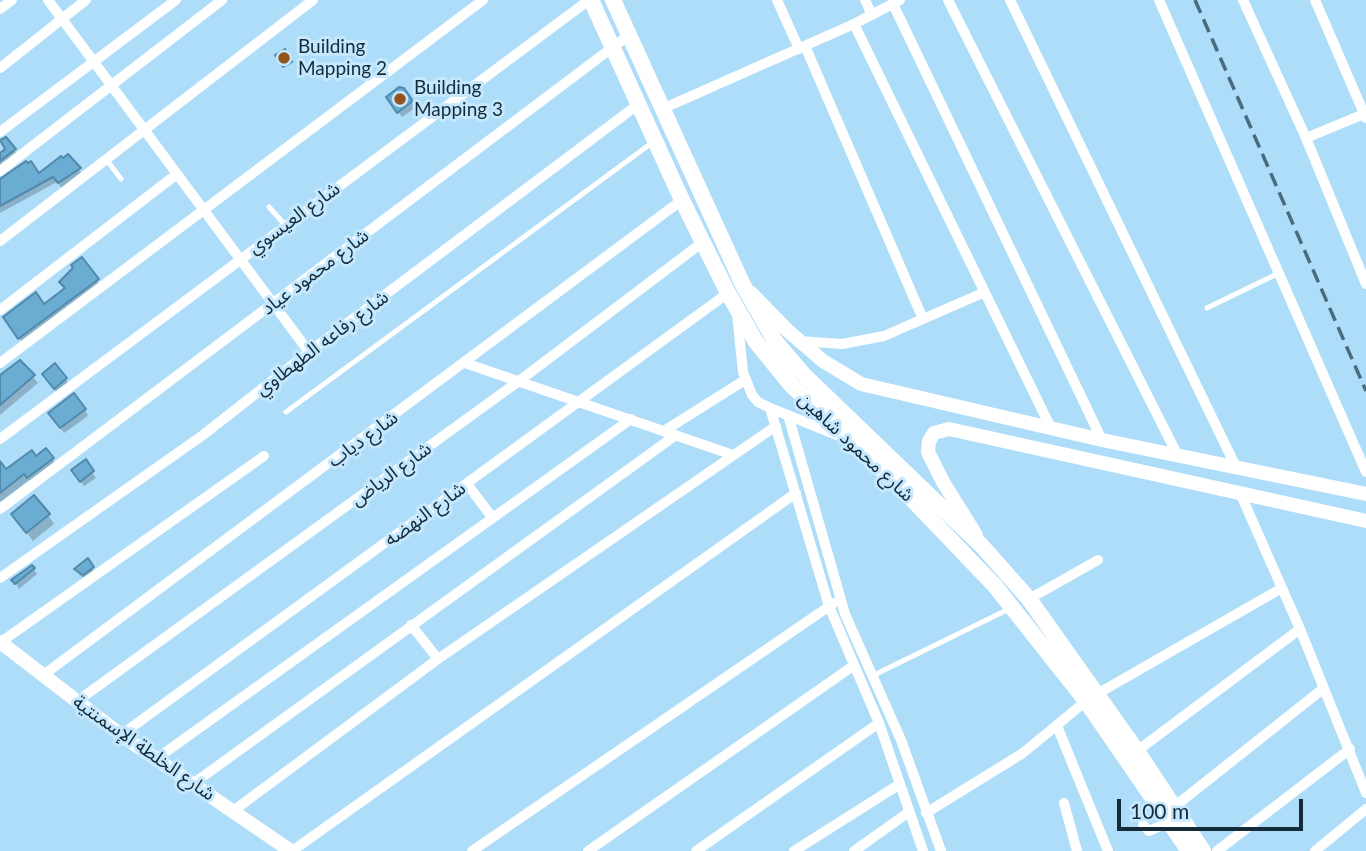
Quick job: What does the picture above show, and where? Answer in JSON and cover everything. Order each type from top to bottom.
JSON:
[{"type":"main road","name":"شارع محمود شاهين","points":[[590,0],[640,103],[682,201],[755,342],[808,402],[950,538],[1091,697],[1137,751],[1189,851]]},
{"type":"main road","name":"شارع محمود شاهين","points":[[613,0],[743,285],[769,332],[803,374],[982,546],[1029,599],[1091,697],[1171,814],[1203,851]]},
{"type":"street","points":[[0,9],[12,0]]},
{"type":"street","points":[[48,0],[309,352]]},
{"type":"street","points":[[0,68],[86,0]]},
{"type":"street","points":[[0,132],[176,0]]},
{"type":"street","points":[[0,171],[222,0]]},
{"type":"street","points":[[0,241],[313,0]]},
{"type":"street","points":[[0,363],[483,0]]},
{"type":"street","name":"شارع العيسوي","points":[[0,439],[590,0]]},
{"type":"street","points":[[777,0],[802,47],[923,319]]},
{"type":"street","points":[[865,0],[872,15]]},
{"type":"street","points":[[948,0],[1178,456]]},
{"type":"street","points":[[1010,0],[1236,467]]},
{"type":"street","points":[[1159,0],[1366,472]]},
{"type":"street","points":[[1242,0],[1306,138],[1366,284]]},
{"type":"street","points":[[1306,138],[1365,115],[1315,0]]},
{"type":"street","points":[[662,109],[854,24],[897,2],[1101,440]]},
{"type":"street","points":[[854,24],[1050,426]]},
{"type":"street","name":"شارع محمود عياد","points":[[0,509],[629,35]]},
{"type":"street","name":"شارع رفاعه الطهطاوي","points":[[0,578],[203,435],[640,103]]},
{"type":"street","points":[[0,310],[177,174]]},
{"type":"street","name":"شارع دياب","points":[[42,676],[682,201]]},
{"type":"street","name":"شارع الرياض","points":[[76,702],[519,381],[703,243]]},
{"type":"street","points":[[743,285],[822,361],[861,384],[1101,440],[1366,494]]},
{"type":"street","points":[[799,341],[842,344],[884,336],[985,292]]},
{"type":"street","points":[[732,300],[745,380],[752,395],[770,408],[851,441]]},
{"type":"street","name":"شارع النهضه","points":[[121,735],[579,402],[732,300]]},
{"type":"street","points":[[465,363],[733,455]]},
{"type":"street","points":[[194,783],[745,380]]},
{"type":"street","points":[[770,408],[829,606],[879,723],[923,851]]},
{"type":"street","points":[[788,415],[852,631],[890,713],[941,851]]},
{"type":"street","points":[[156,758],[328,638],[631,419]]},
{"type":"street","points":[[233,811],[438,659],[776,426]]},
{"type":"street","points":[[982,546],[928,452],[929,441],[934,433],[949,429],[1366,521]]},
{"type":"street","points":[[783,445],[796,442]]},
{"type":"street","points":[[0,642],[264,456]]},
{"type":"street","points":[[467,484],[492,517]]},
{"type":"street","points":[[289,850],[796,493]]},
{"type":"street","points":[[1241,495],[1300,629],[1366,793]]},
{"type":"street","points":[[1029,599],[1098,560]]},
{"type":"street","points":[[926,813],[1005,766],[1091,697],[1282,588]]},
{"type":"street","points":[[472,851],[841,599]]},
{"type":"street","points":[[411,625],[438,659]]},
{"type":"street","points":[[1137,751],[1300,629]]},
{"type":"street","name":"شارع الخلطة الإسمنتية","points":[[0,642],[121,735],[289,850]]},
{"type":"street","points":[[588,851],[853,666]]},
{"type":"street","points":[[1143,825],[1149,831],[1324,688]]},
{"type":"street","points":[[696,851],[879,723]]},
{"type":"street","points":[[1057,726],[1108,851]]},
{"type":"street","points":[[1217,851],[1350,749]]},
{"type":"street","points":[[893,763],[907,758]]},
{"type":"street","points":[[794,851],[900,784]]},
{"type":"street","points":[[1064,803],[1077,851]]},
{"type":"street","points":[[1315,851],[1366,809]]},
{"type":"street","points":[[854,851],[909,813]]},
{"type":"lane","points":[[286,412],[656,140]]},
{"type":"lane","points":[[106,159],[121,179]]},
{"type":"lane","points":[[269,207],[285,225]]},
{"type":"lane","points":[[1207,308],[1279,273]]},
{"type":"lane","points":[[872,676],[1013,607]]},
{"type":"building","name":"Building Mapping 2","points":[[285,49],[292,62],[283,67],[275,55]]},
{"type":"building","name":"Building Mapping 3","points":[[399,87],[404,88],[413,101],[397,113],[386,97]]},
{"type":"building","points":[[6,137],[16,149],[0,161],[0,153],[5,149],[0,140]]},
{"type":"building","points":[[68,154],[81,168],[58,183],[53,177],[0,206],[0,179],[26,161],[31,161],[39,173],[61,156],[63,158]]},
{"type":"building","points":[[82,257],[99,279],[18,339],[3,317],[36,292],[44,304],[65,288],[59,282],[73,268],[71,265]]},
{"type":"building","points":[[20,360],[35,375],[0,405],[0,375]]},
{"type":"building","points":[[55,363],[67,378],[54,389],[42,374]]},
{"type":"building","points":[[74,393],[86,409],[60,428],[48,413]]},
{"type":"building","points":[[46,448],[54,458],[27,478],[24,474],[0,493],[0,461],[6,469],[32,450],[36,456]]},
{"type":"building","points":[[86,459],[94,471],[80,482],[71,470]]},
{"type":"building","points":[[34,495],[50,514],[26,533],[11,514]]},
{"type":"building","points":[[88,558],[94,567],[83,575],[74,569]]},
{"type":"building","points":[[32,565],[35,568],[15,584],[11,580]]},
{"type":"railway","points":[[1195,0],[1366,391]]},
{"type":"place","name":"Building Mapping 2","points":[[284,58]]},
{"type":"place","name":"Building Mapping 3","points":[[400,99]]}]
